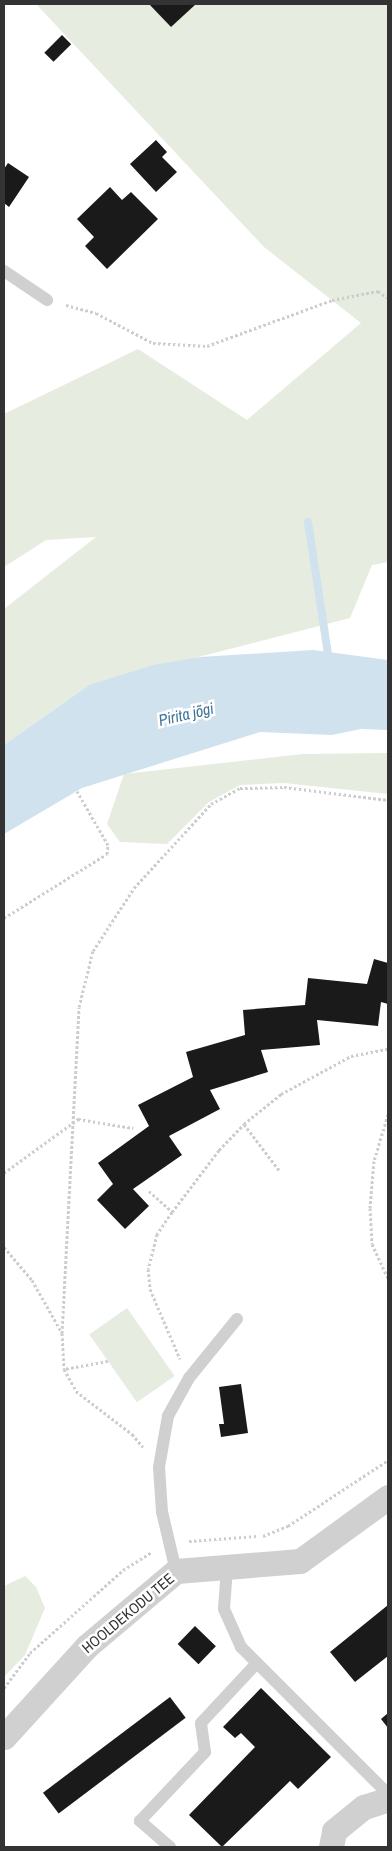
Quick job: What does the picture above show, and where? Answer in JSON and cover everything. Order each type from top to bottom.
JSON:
[{"type":"street","name":"HOOLDEKODU TEE","points":[[4,1737],[87,1646],[176,1571],[300,1561],[388,1497]]},
{"type":"street","points":[[331,1847],[334,1832],[364,1807],[388,1799]]},
{"type":"lane","points":[[4,271],[47,300]]},
{"type":"lane","points":[[176,1571],[162,1512],[159,1467],[168,1416],[189,1378],[237,1319]]},
{"type":"lane","points":[[227,1567],[224,1609],[241,1647],[388,1794]]},
{"type":"lane","points":[[170,1847],[140,1821],[206,1752],[201,1723],[257,1663]]},
{"type":"path","points":[[47,300],[96,313],[153,343],[207,346],[332,300],[378,292],[388,298]]},
{"type":"path","points":[[159,1467],[132,1434],[76,1391],[64,1369],[62,1333],[78,1006],[94,951],[134,888],[211,804],[240,788],[276,787],[388,800]]},
{"type":"path","points":[[4,918],[107,854],[108,845],[77,791]]},
{"type":"path","points":[[189,1378],[150,1289],[148,1269],[157,1234],[219,1150],[244,1124],[281,1094],[351,1056],[388,1049]]},
{"type":"path","points":[[388,1114],[374,1161],[370,1208],[372,1244],[388,1278]]},
{"type":"path","points":[[4,1173],[78,1119],[133,1128]]},
{"type":"path","points":[[244,1124],[279,1170]]},
{"type":"path","points":[[149,1191],[172,1212]]},
{"type":"path","points":[[4,1247],[32,1280],[62,1333]]},
{"type":"path","points":[[64,1369],[108,1361]]},
{"type":"shaded area","points":[[36,4],[388,4],[388,562],[372,565],[350,618],[89,685],[4,745],[4,609],[96,537],[46,540],[4,567],[4,414],[138,349],[247,420],[361,323],[264,247]]},
{"type":"shaded area","points":[[388,753],[388,794],[284,783],[240,785],[209,802],[167,844],[120,842],[107,824],[124,774],[303,754]]},
{"type":"shaded area","points":[[127,1308],[175,1376],[137,1402],[89,1334]]},
{"type":"shaded area","points":[[25,1576],[36,1587],[45,1608],[25,1655],[4,1677],[4,1586]]},
{"type":"water","name":"Pirita jõgi","points":[[313,650],[388,660],[388,730],[361,729],[332,735],[260,732],[82,788],[4,834],[4,745],[89,685],[153,665],[200,657]]},
{"type":"building","points":[[149,4],[196,4],[171,27]]},
{"type":"building","points":[[62,35],[71,44],[54,62],[44,53]]},
{"type":"building","points":[[156,140],[167,152],[162,157],[177,172],[156,192],[130,164]]},
{"type":"building","points":[[8,163],[29,177],[9,207],[4,203],[4,169]]},
{"type":"building","points":[[110,187],[122,200],[131,192],[158,219],[107,269],[85,246],[94,237],[77,219]]},
{"type":"building","points":[[374,959],[388,963],[388,1004],[381,1002],[378,1026],[317,1020],[320,1045],[261,1050],[268,1072],[210,1090],[220,1109],[169,1136],[182,1155],[133,1189],[149,1206],[125,1229],[97,1200],[113,1184],[98,1163],[149,1126],[138,1105],[193,1077],[186,1052],[245,1035],[243,1010],[305,1005],[308,978],[367,984]]},
{"type":"building","points":[[241,1384],[248,1433],[221,1437],[219,1424],[224,1424],[219,1387]]},
{"type":"building","points":[[388,1605],[388,1656],[355,1682],[330,1652]]},
{"type":"building","points":[[195,1626],[216,1646],[198,1664],[178,1644]]},
{"type":"building","points":[[261,1688],[331,1757],[298,1789],[290,1781],[222,1847],[189,1815],[255,1747],[241,1733],[235,1738],[223,1727]]},
{"type":"building","points":[[170,1697],[186,1718],[59,1813],[43,1793]]},
{"type":"building","points":[[388,1713],[388,1728],[381,1719]]},
{"type":"waterway","points":[[308,522],[329,661]]}]
